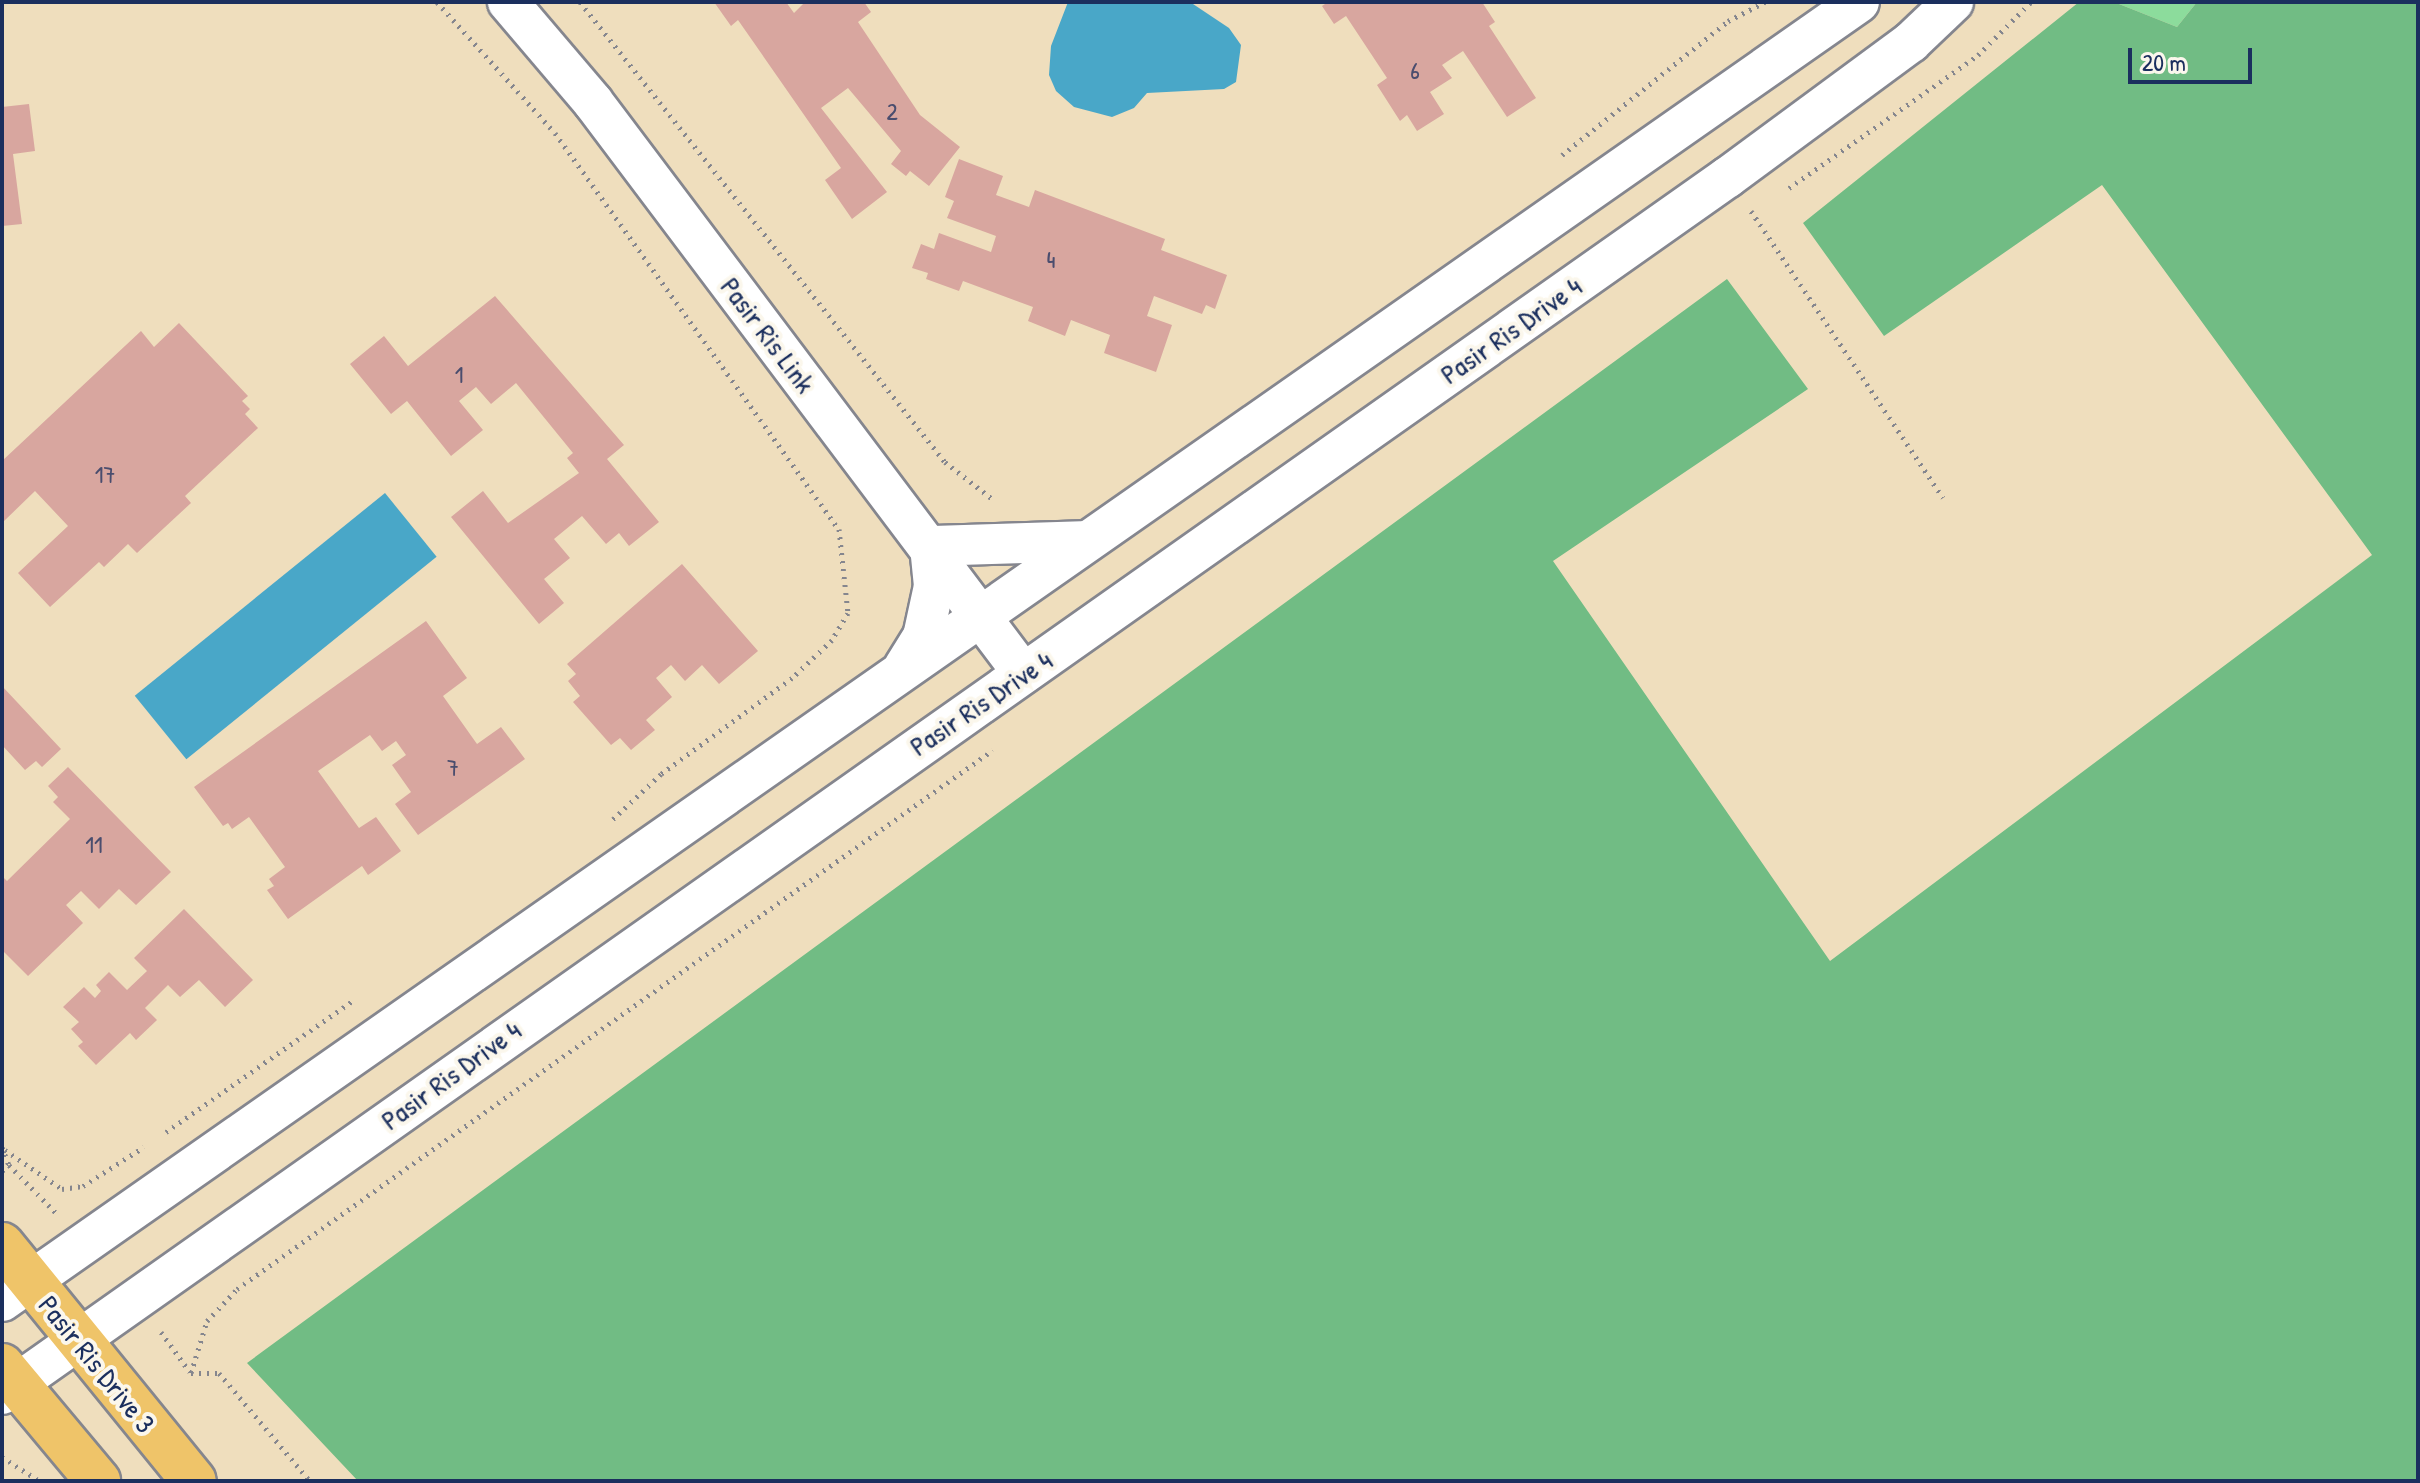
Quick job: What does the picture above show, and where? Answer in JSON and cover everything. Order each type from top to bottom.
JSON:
[{"type":"main road","name":"Pasir Ris Drive 3","points":[[2,1245],[16,1292],[78,1341],[194,1481]]},
{"type":"main road","points":[[7,1381],[98,1481]]},
{"type":"street","name":"Pasir Ris Link","points":[[508,2],[549,44],[1023,673]]},
{"type":"street","points":[[16,1292],[664,842],[979,615],[1859,2]]},
{"type":"street","name":"Pasir Ris Drive 4","points":[[7,1381],[78,1341],[1728,177],[1911,42],[1953,2]]},
{"type":"street","points":[[904,668],[923,637],[934,586],[930,546],[1087,541]]},
{"type":"path","points":[[437,2],[555,133],[839,529],[848,613],[832,640],[792,678],[661,774],[606,826]]},
{"type":"path","points":[[580,2],[945,462],[998,503]]},
{"type":"path","points":[[1778,196],[1978,55],[2031,2]]},
{"type":"path","points":[[1728,177],[1943,498]]},
{"type":"path","points":[[1741,221],[1765,204]]},
{"type":"path","points":[[310,1481],[219,1373],[191,1373],[207,1321],[237,1289],[996,748]]},
{"type":"path","points":[[163,1134],[310,1027],[363,995]]},
{"type":"path","points":[[4,1148],[62,1189],[83,1186],[151,1143]]},
{"type":"path","points":[[2,1171],[9,1165]]},
{"type":"path","points":[[2,1457],[38,1481]]},
{"type":"green space","points":[[2079,2],[2114,2],[2177,27],[2197,2],[2418,2],[2418,1481],[358,1481],[247,1363],[1727,279],[1808,389],[1553,561],[1830,961],[2372,555],[2102,185],[1884,336],[1803,223]]},
{"type":"green space","points":[[2114,2],[2197,2],[2177,27]]},
{"type":"water","points":[[1068,2],[1190,2],[1229,28],[1241,45],[1236,82],[1224,89],[1147,93],[1134,108],[1112,117],[1074,107],[1056,91],[1049,75],[1051,46]]},
{"type":"water","points":[[385,493],[437,557],[186,759],[135,696]]},
{"type":"building","points":[[714,2],[786,2],[794,13],[805,2],[864,2],[871,12],[858,22],[920,115],[960,147],[929,186],[910,171],[906,176],[891,164],[901,151],[848,88],[821,108],[887,192],[852,219],[825,180],[841,168],[738,20],[731,26]]},
{"type":"building","points":[[1328,2],[1482,2],[1495,22],[1489,26],[1536,98],[1507,117],[1463,51],[1442,65],[1452,78],[1430,92],[1444,114],[1417,131],[1407,115],[1400,121],[1377,85],[1387,78],[1346,16],[1334,24],[1322,6]]},
{"type":"building","points":[[29,104],[35,151],[13,154],[22,224],[2,226],[2,107]]},
{"type":"building","points":[[959,159],[1003,176],[996,195],[1029,207],[1035,190],[1165,239],[1161,250],[1227,275],[1215,309],[1206,305],[1202,314],[1154,296],[1147,316],[1172,325],[1156,372],[1104,353],[1110,335],[1071,320],[1065,336],[1028,321],[1033,307],[963,281],[959,291],[926,279],[928,273],[912,268],[921,244],[934,249],[939,233],[991,252],[996,236],[947,218],[954,201],[945,197]]},
{"type":"building","points":[[495,296],[624,445],[607,459],[659,522],[629,546],[619,533],[606,544],[582,516],[554,539],[570,558],[544,579],[564,603],[539,624],[451,517],[483,491],[508,523],[579,473],[567,458],[573,453],[516,383],[491,404],[476,387],[459,401],[483,430],[451,456],[407,401],[391,414],[350,364],[384,336],[408,366]]},
{"type":"building","points":[[179,323],[248,396],[242,401],[250,409],[245,414],[258,428],[185,496],[191,503],[137,553],[128,544],[104,567],[99,562],[50,607],[18,573],[68,526],[35,491],[2,523],[2,461],[141,331],[154,347]]},
{"type":"building","points":[[682,564],[758,651],[719,684],[702,665],[685,681],[671,665],[656,678],[672,697],[646,720],[655,730],[631,750],[620,738],[611,745],[573,702],[580,696],[568,681],[576,674],[567,664]]},
{"type":"building","points":[[426,621],[467,678],[443,696],[477,744],[501,727],[525,759],[418,835],[395,804],[411,792],[392,765],[406,755],[396,741],[382,751],[370,735],[318,771],[359,828],[376,817],[401,851],[368,875],[362,866],[288,919],[267,890],[274,886],[269,879],[285,867],[249,817],[232,829],[228,823],[223,826],[194,787]]},
{"type":"building","points":[[2,686],[61,749],[42,767],[36,761],[25,770],[2,745]]},
{"type":"building","points":[[68,767],[171,872],[136,905],[119,889],[99,909],[81,891],[66,905],[83,923],[28,976],[2,950],[2,876],[7,881],[70,819],[53,802],[58,797],[48,786]]},
{"type":"building","points":[[184,909],[253,980],[225,1007],[199,980],[180,997],[168,985],[145,1008],[157,1020],[136,1040],[130,1033],[96,1065],[78,1046],[83,1042],[71,1029],[79,1022],[63,1007],[84,987],[95,998],[101,991],[96,985],[109,972],[127,990],[147,971],[134,958]]}]
